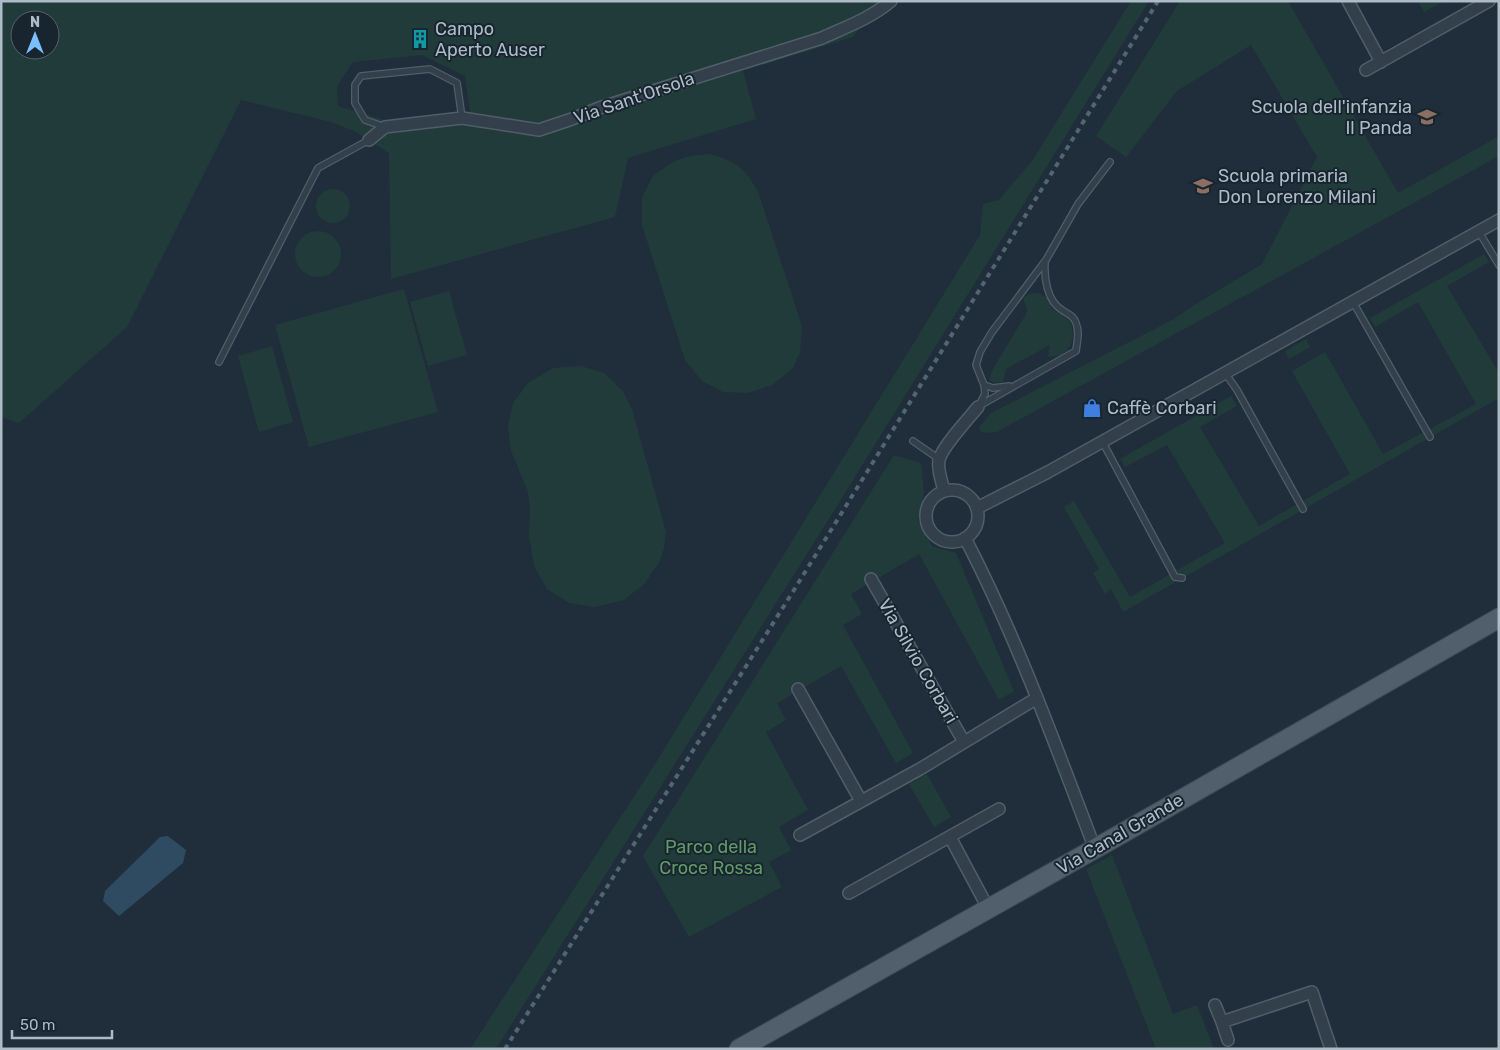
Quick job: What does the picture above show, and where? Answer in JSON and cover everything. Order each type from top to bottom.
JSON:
[{"type":"main road","name":"Via Canal Grande","points":[[739,1049],[1095,849],[1499,618]]},
{"type":"street","name":"Via Sant'Orsola","points":[[385,127],[462,118],[539,130],[599,108],[822,38],[855,24],[881,10],[891,1]]},
{"type":"street","points":[[1348,1],[1381,62]]},
{"type":"street","points":[[1366,70],[1489,1]]},
{"type":"street","points":[[370,140],[385,127]]},
{"type":"street","points":[[977,508],[1048,472],[1499,220]]},
{"type":"street","points":[[944,491],[938,468],[939,459],[978,406]]},
{"type":"street","points":[[944,491],[960,491],[974,500],[977,508],[978,515],[975,528],[965,538],[958,541],[943,540],[931,530],[926,515],[931,500],[944,491]]},
{"type":"street","points":[[965,538],[1037,698],[1095,849]]},
{"type":"street","name":"Via Silvio Corbari","points":[[871,579],[964,742]]},
{"type":"street","points":[[798,688],[862,801]]},
{"type":"street","name":"Via Silvio Corbari","points":[[800,835],[920,769],[1037,698]]},
{"type":"street","points":[[849,893],[999,809]]},
{"type":"street","points":[[950,837],[988,908]]},
{"type":"street","points":[[1222,1022],[1312,992],[1331,1049]]},
{"type":"street","points":[[1215,1005],[1228,1040]]},
{"type":"lane","points":[[385,127],[365,120],[355,103],[355,85],[361,76],[430,69],[457,83],[462,118]]},
{"type":"lane","points":[[220,362],[318,168],[370,140]]},
{"type":"lane","points":[[978,406],[985,394],[984,385],[976,364],[980,352],[992,332],[1046,260],[1078,204],[1110,162]]},
{"type":"lane","points":[[1478,232],[1499,265]]},
{"type":"lane","points":[[978,406],[1076,351],[1078,335],[1076,322],[1072,316],[1062,310],[1053,300],[1046,282],[1046,260]]},
{"type":"lane","points":[[1353,302],[1430,437]]},
{"type":"lane","points":[[1225,373],[1237,390],[1303,509]]},
{"type":"lane","points":[[984,385],[994,388],[1012,386]]},
{"type":"lane","points":[[913,441],[939,459]]},
{"type":"lane","points":[[1102,441],[1175,577],[1182,578]]},
{"type":"green space","points":[[1,1],[879,1],[853,37],[743,71],[756,119],[628,158],[615,217],[391,279],[389,153],[354,131],[331,122],[241,100],[127,327],[19,423],[1,417]],"holes":[[[422,55],[465,76],[470,112],[388,121],[338,106],[337,86],[353,62]]]},
{"type":"green space","points":[[1131,1],[1149,1],[842,498],[496,1049],[470,1049],[655,764],[980,235],[983,204],[999,200],[1032,161]]},
{"type":"green space","points":[[1180,1],[1288,1],[1398,193],[1499,136],[1499,156],[997,432],[986,433],[980,431],[979,427],[991,413],[1174,319],[1262,264],[1317,157],[1251,45],[1177,91],[1126,157],[1096,136]]},
{"type":"green space","points":[[1418,1],[1445,1],[1424,12]]},
{"type":"green space","points":[[709,154],[740,167],[749,177],[759,194],[802,326],[800,352],[793,368],[772,385],[748,393],[723,392],[702,381],[685,360],[642,225],[642,197],[653,176],[671,163],[689,156]]},
{"type":"green space","points":[[333,189],[340,190],[345,194],[349,199],[349,213],[345,218],[340,222],[333,223],[326,222],[321,218],[317,213],[316,206],[317,199],[321,194],[326,190]]},
{"type":"green space","points":[[318,231],[331,235],[337,241],[341,254],[337,267],[331,273],[318,277],[305,273],[299,267],[295,254],[299,241],[305,235]]},
{"type":"green space","points":[[1484,254],[1489,262],[1447,286],[1499,373],[1499,398],[1123,612],[1111,589],[1105,594],[1093,573],[1099,569],[1064,507],[1074,501],[1130,597],[1225,543],[1167,445],[1125,467],[1120,459],[1231,396],[1237,406],[1200,427],[1259,526],[1350,474],[1292,371],[1325,352],[1383,454],[1476,404],[1418,302],[1375,327],[1370,318]]},
{"type":"green space","points":[[404,289],[438,412],[309,447],[275,325]]},
{"type":"green space","points":[[449,291],[467,355],[428,366],[410,302]]},
{"type":"green space","points":[[1036,293],[1045,296],[1052,309],[1069,320],[1073,334],[1069,349],[1061,355],[1048,357],[1050,345],[1006,369],[1003,382],[995,383],[989,380],[993,369],[1026,314],[1027,309],[1023,298],[1029,294]]},
{"type":"green space","points":[[1306,339],[1310,347],[1289,359],[1285,351]]},
{"type":"green space","points":[[272,346],[293,422],[259,432],[238,356]]},
{"type":"green space","points":[[581,366],[604,373],[623,391],[632,409],[666,532],[664,549],[659,563],[644,584],[624,600],[595,607],[569,603],[547,589],[534,566],[529,537],[530,509],[528,492],[511,451],[508,426],[513,403],[528,383],[553,368]]},
{"type":"green space","name":"Parco della Croce Rossa","points":[[894,455],[921,463],[924,493],[918,521],[932,546],[956,553],[1014,691],[999,700],[919,554],[851,594],[862,614],[843,625],[913,753],[896,763],[841,666],[777,703],[786,720],[766,732],[808,810],[779,827],[791,850],[769,862],[782,887],[689,937],[643,856]]},
{"type":"green space","points":[[927,774],[951,817],[934,827],[909,784]]},
{"type":"green space","points":[[1112,855],[1173,1014],[1197,1005],[1214,1049],[1156,1049],[1086,869]]},
{"type":"water","points":[[168,836],[186,850],[183,863],[119,916],[103,901],[105,891],[160,837]]},
{"type":"railway","points":[[505,1049],[794,590],[1158,1]]},
{"type":"place","name":"Campo Aperto Auser","points":[[420,39]]},
{"type":"place","name":"Scuola dell'infanzia Il Panda","points":[[1427,117]]},
{"type":"place","name":"Scuola primaria Don Lorenzo Milani","points":[[1203,186]]},
{"type":"place","name":"Caffè Corbari","points":[[1092,408]]}]
